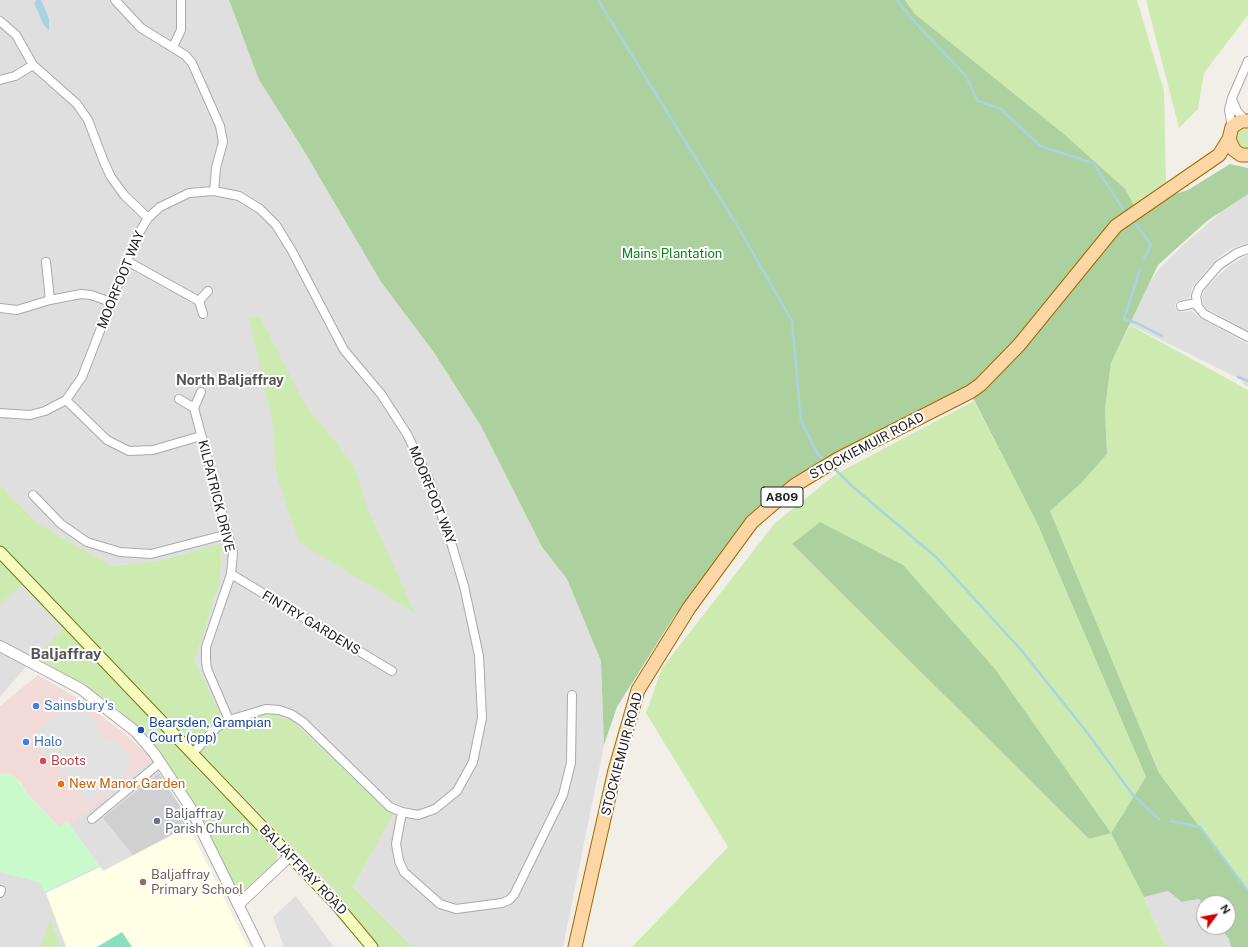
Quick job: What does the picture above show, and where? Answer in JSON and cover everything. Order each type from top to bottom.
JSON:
[{"type":"main road","points":[[1242,154],[1231,147],[1230,133],[1237,123],[1247,121]]},
{"type":"main road","name":"STOCKIEMUIR ROAD","points":[[575,947],[615,770],[638,690],[689,608],[752,522],[802,481],[838,459],[980,385],[1019,345],[1116,226],[1219,155],[1230,133]]},
{"type":"main road","name":"STOCKIEMUIR ROAD","points":[[1219,155],[1242,154]]},
{"type":"main road","name":"BALJAFFRAY ROAD","points":[[0,552],[345,914],[372,947]]},
{"type":"street","points":[[115,0],[142,28],[173,47],[192,63],[220,126],[223,142],[216,168],[214,190]]},
{"type":"street","points":[[173,47],[181,30],[181,0]]},
{"type":"street","points":[[0,21],[16,35],[33,65],[77,104],[88,120],[111,177],[124,195],[148,218]]},
{"type":"street","points":[[1230,133],[1229,110],[1232,98],[1248,61]]},
{"type":"street","points":[[0,80],[15,76],[33,65]]},
{"type":"street","points":[[1232,98],[1237,111],[1247,121]]},
{"type":"street","name":"MOORFOOT WAY","points":[[0,413],[30,415],[45,411],[66,400],[82,377],[136,238],[148,218],[160,207],[189,193],[214,190],[239,196],[260,209],[276,225],[292,251],[344,350],[381,394],[407,434],[429,480],[464,586],[479,656],[482,718],[473,762],[457,791],[435,809],[418,815],[402,812],[390,806],[303,722],[291,714],[279,710],[266,709],[229,720],[217,727],[192,754]]},
{"type":"street","points":[[1248,249],[1229,258],[1209,275],[1199,288],[1196,296],[1196,302],[1204,314],[1248,337]]},
{"type":"street","points":[[127,261],[199,301],[203,314]]},
{"type":"street","points":[[46,262],[50,300]]},
{"type":"street","points":[[199,301],[208,292]]},
{"type":"street","points":[[0,308],[17,310],[50,300],[81,294],[91,295],[111,302]]},
{"type":"street","points":[[1181,306],[1196,302]]},
{"type":"street","points":[[179,399],[194,408],[201,392]]},
{"type":"street","points":[[66,400],[107,440],[129,451],[153,450],[201,436]]},
{"type":"street","name":"KILPATRICK DRIVE","points":[[194,408],[233,553],[231,574],[206,647],[206,661],[208,668],[229,720]]},
{"type":"street","points":[[33,495],[61,524],[87,542],[120,552],[151,554],[228,534]]},
{"type":"street","name":"FINTRY GARDENS","points":[[231,574],[392,671]]},
{"type":"street","points":[[0,646],[81,689],[135,731],[161,762],[190,806],[259,947]]},
{"type":"street","points":[[402,812],[396,844],[399,861],[404,872],[440,904],[456,910],[502,903],[509,900],[514,895],[563,795],[571,763],[572,695]]},
{"type":"street","points":[[92,819],[161,762]]},
{"type":"street","points":[[238,905],[290,856]]},
{"type":"shaded area","points":[[0,0],[229,0],[259,80],[301,146],[381,282],[433,351],[481,426],[542,547],[567,579],[601,661],[604,745],[563,947],[413,947],[353,887],[392,814],[291,720],[251,718],[251,721],[227,729],[195,661],[220,581],[222,544],[159,561],[112,566],[37,523],[0,484]]},
{"type":"shaded area","points":[[1248,194],[1248,243],[1230,249],[1219,257],[1192,287],[1190,297],[1176,302],[1175,307],[1181,312],[1192,311],[1200,318],[1248,344],[1248,386],[1245,386],[1242,380],[1125,322],[1134,303],[1159,269],[1183,245],[1226,208]]},
{"type":"shaded area","points":[[1248,255],[1248,331],[1206,308],[1202,297],[1205,289],[1229,266]]},
{"type":"shaded area","points":[[22,585],[64,628],[34,657],[0,697],[0,605]]},
{"type":"shaded area","points":[[38,675],[79,699],[124,733],[152,759],[70,825],[67,821],[60,828],[25,791],[21,782],[6,773],[0,775],[0,706]]},
{"type":"shaded area","points":[[68,703],[73,708],[78,703],[98,724],[94,728],[106,741],[111,737],[131,758],[126,763],[131,768],[101,796],[98,793],[89,802],[34,744],[38,740],[34,735]]},
{"type":"shaded area","points":[[152,759],[181,808],[248,947],[0,947],[0,872],[39,882],[99,866],[70,825]]},
{"type":"shaded area","points":[[159,773],[181,808],[189,826],[133,855],[103,818]]},
{"type":"shaded area","name":"Baljaffray Primary School","points":[[189,826],[248,947],[66,947],[46,893],[100,867],[103,871]]},
{"type":"shaded area","points":[[1168,891],[1182,902],[1196,900],[1196,935],[1226,935],[1229,939],[1231,947],[1166,947],[1144,897]]},
{"type":"shaded area","points":[[296,896],[334,947],[284,947],[273,917]]},
{"type":"green space","name":"Mains Plantation","points":[[229,0],[905,0],[915,14],[1065,135],[1125,189],[1135,207],[1188,190],[1230,164],[1248,168],[1248,194],[1207,221],[1158,265],[1111,363],[1105,409],[1107,454],[1080,484],[1050,511],[1159,773],[1248,891],[1248,947],[1231,947],[1229,939],[1226,935],[1236,935],[1236,895],[1196,895],[1196,900],[1182,902],[1168,891],[1144,897],[1111,833],[1146,777],[1037,523],[968,388],[793,477],[762,507],[673,618],[617,707],[604,745],[601,661],[567,579],[542,547],[481,426],[433,351],[381,282],[301,146],[259,80]]},
{"type":"green space","points":[[905,0],[1137,0],[1164,91],[1166,183],[1135,207],[988,74],[915,14]]},
{"type":"green space","points":[[1146,0],[1248,0],[1248,15],[1204,73],[1198,109],[1179,128]]},
{"type":"green space","points":[[1243,129],[1248,129],[1248,148],[1239,146],[1236,141],[1238,132]]},
{"type":"green space","points":[[260,317],[304,403],[354,465],[368,509],[415,613],[299,542],[277,477],[272,419],[249,318]]},
{"type":"green space","points":[[1130,325],[1248,390],[1248,891],[1159,773],[1050,511],[1107,454],[1105,409],[1111,363]]},
{"type":"green space","points":[[974,401],[1037,523],[1146,777],[1111,833],[1144,897],[1166,947],[632,947],[728,847],[646,713],[662,668],[775,523],[836,474]],"holes":[[[792,544],[1111,833],[1089,839]]]},
{"type":"green space","points":[[0,484],[37,523],[112,566],[159,561],[222,543],[220,581],[195,661],[227,728],[251,721],[251,718],[266,714],[276,715],[291,720],[393,814],[353,887],[413,947],[379,947],[337,893],[206,758],[196,768],[276,849],[278,862],[249,890],[235,887],[201,816],[161,754],[137,727],[112,704],[83,684],[34,657],[64,628],[22,585],[0,605]]},
{"type":"green space","points":[[820,522],[903,565],[995,669],[1111,833],[1089,839],[792,544]]},
{"type":"green space","points":[[6,773],[15,776],[25,791],[59,827],[67,821],[99,866],[45,892],[39,882],[0,872],[0,775]]},
{"type":"green space","points":[[50,919],[61,947],[41,947]]},
{"type":"green space","points":[[122,932],[132,947],[97,947]]},
{"type":"water","points":[[37,0],[41,0],[49,19],[49,31],[43,24],[34,3]]},
{"type":"waterway","points":[[598,0],[738,227],[792,321],[801,421],[818,455],[823,459]]},
{"type":"waterway","points":[[897,0],[911,18],[966,76],[978,101],[1001,109],[1040,146],[1093,163],[1125,212]]},
{"type":"waterway","points":[[1135,223],[1151,245],[1144,259]]},
{"type":"waterway","points":[[1140,269],[1124,319],[1137,323],[1162,336]]},
{"type":"waterway","points":[[1238,377],[1248,381]]},
{"type":"waterway","points":[[834,468],[852,486],[937,558],[1022,651],[1086,731],[1132,794],[1159,819]]},
{"type":"waterway","points":[[1171,821],[1200,827],[1248,891]]},
{"type":"place","name":"Sainsbury's","points":[[36,706]]},
{"type":"place","name":"Bearsden, Grampian Court (opp)","points":[[141,730]]},
{"type":"place","name":"Halo","points":[[26,742]]},
{"type":"place","name":"Boots","points":[[43,761]]},
{"type":"place","name":"New Manor Garden","points":[[61,784]]},
{"type":"place","name":"Baljaffray Parish Church","points":[[157,821]]},
{"type":"place","name":"Baljaffray Primary School","points":[[143,882]]},
{"type":"district","name":"North Baljaffray","points":[[230,381]]},
{"type":"district","name":"Baljaffray","points":[[66,654]]}]
